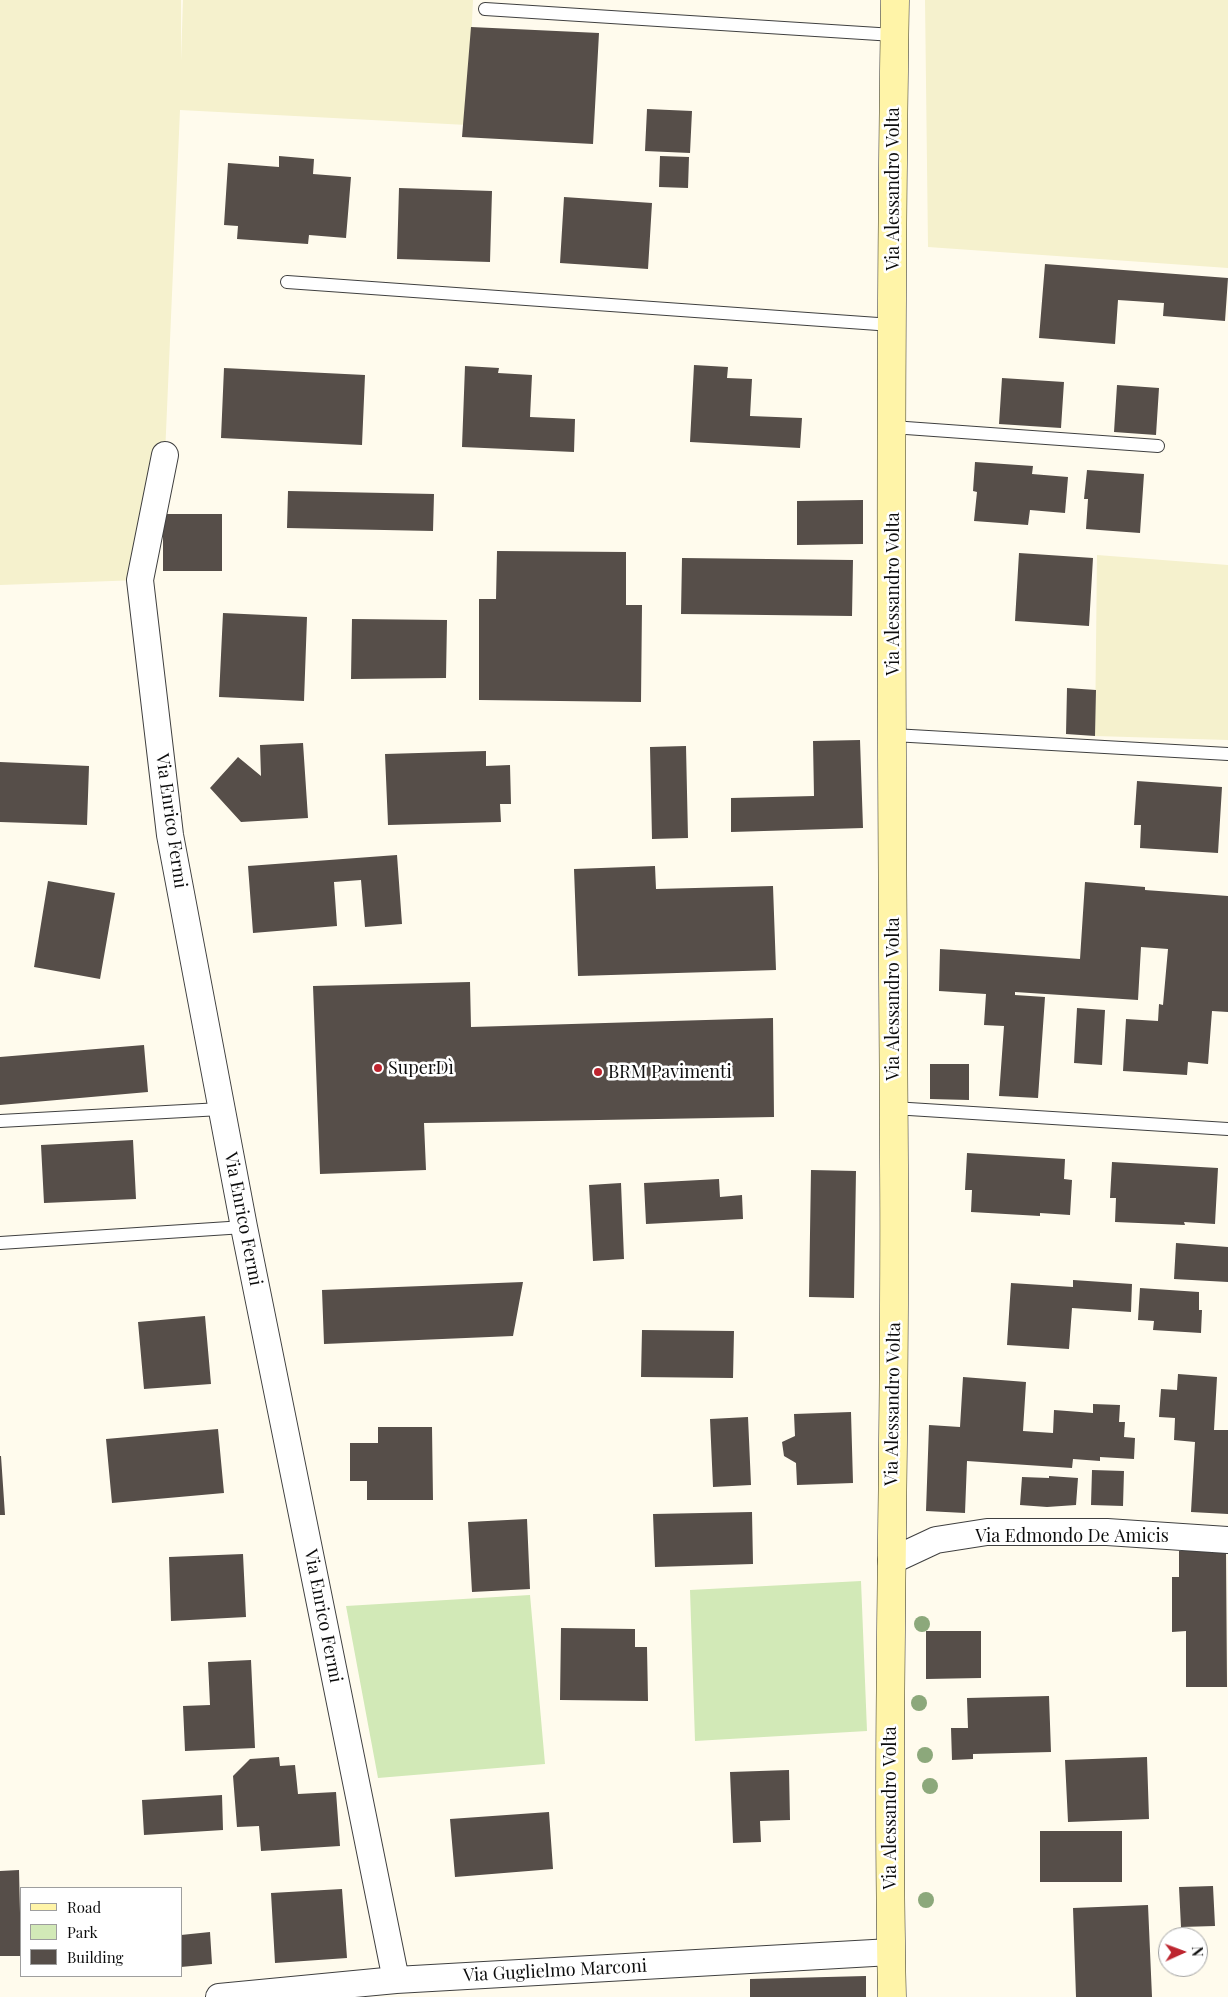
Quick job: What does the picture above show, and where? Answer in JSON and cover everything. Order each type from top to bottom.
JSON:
[{"type":"street","name":"Via Alessandro Volta","points":[[892,1997],[889,1800],[894,1280],[892,325],[895,0]]},
{"type":"street","name":"Via Enrico Fermi","points":[[165,455],[140,580],[170,835],[244,1227],[396,1980]]},
{"type":"street","name":"Via Edmondo De Amicis","points":[[891,1561],[936,1540],[987,1532],[1107,1532],[1228,1540]]},
{"type":"street","name":"Via Guglielmo Marconi","points":[[235,1996],[396,1980],[891,1952]]},
{"type":"lane","points":[[485,9],[894,35]]},
{"type":"lane","points":[[287,282],[892,325]]},
{"type":"lane","points":[[892,427],[1158,446]]},
{"type":"lane","points":[[893,735],[1228,754]]},
{"type":"lane","points":[[893,1108],[1228,1129]]},
{"type":"lane","points":[[0,1121],[221,1109]]},
{"type":"lane","points":[[0,1243],[244,1227]]},
{"type":"shaded area","points":[[0,0],[181,0],[181,61],[183,0],[473,0],[467,125],[180,110],[165,455],[140,580],[0,585]]},
{"type":"shaded area","points":[[925,0],[1228,0],[1228,268],[928,247]]},
{"type":"shaded area","points":[[1097,555],[1228,565],[1228,740],[1095,736]]},
{"type":"green space","points":[[861,1581],[867,1731],[695,1741],[690,1590]]},
{"type":"green space","points":[[530,1595],[545,1764],[378,1778],[346,1606]]},
{"type":"building","points":[[471,27],[599,33],[593,144],[462,137]]},
{"type":"building","points":[[647,109],[692,111],[690,153],[645,151]]},
{"type":"building","points":[[279,156],[314,159],[313,174],[351,177],[346,238],[309,235],[308,244],[237,239],[238,226],[224,225],[228,163],[279,167]]},
{"type":"building","points":[[660,156],[689,157],[688,188],[659,187]]},
{"type":"building","points":[[399,188],[492,191],[490,262],[397,259]]},
{"type":"building","points":[[564,197],[652,203],[648,269],[560,263]]},
{"type":"building","points":[[1045,264],[1228,278],[1225,321],[1163,316],[1164,303],[1118,300],[1115,344],[1039,338]]},
{"type":"building","points":[[694,365],[728,367],[727,378],[752,379],[750,416],[802,418],[800,448],[690,442]]},
{"type":"building","points":[[465,366],[499,368],[498,373],[532,375],[530,417],[575,419],[574,452],[462,447]]},
{"type":"building","points":[[224,368],[365,375],[362,445],[221,438]]},
{"type":"building","points":[[1002,378],[1064,382],[1061,428],[999,424]]},
{"type":"building","points":[[1117,385],[1159,388],[1156,435],[1114,432]]},
{"type":"building","points":[[975,462],[1033,466],[1032,474],[1068,477],[1065,513],[1030,510],[1028,525],[974,521],[977,492],[973,491]]},
{"type":"building","points":[[1087,470],[1144,474],[1140,533],[1086,529],[1088,499],[1084,499]]},
{"type":"building","points":[[288,491],[434,494],[433,531],[287,528]]},
{"type":"building","points":[[863,500],[863,544],[797,545],[797,501]]},
{"type":"building","points":[[163,514],[222,514],[222,571],[163,571]]},
{"type":"building","points":[[497,551],[626,552],[626,605],[642,605],[641,702],[479,700],[479,599],[496,599]]},
{"type":"building","points":[[1019,553],[1093,558],[1089,626],[1015,621]]},
{"type":"building","points":[[682,558],[853,560],[852,616],[681,614]]},
{"type":"building","points":[[223,613],[307,617],[304,701],[219,697]]},
{"type":"building","points":[[352,619],[447,620],[446,678],[351,679]]},
{"type":"building","points":[[1067,688],[1096,690],[1095,736],[1066,734]]},
{"type":"building","points":[[860,740],[863,828],[731,832],[731,798],[814,796],[813,741]]},
{"type":"building","points":[[303,743],[308,818],[241,822],[210,788],[238,757],[261,776],[260,745]]},
{"type":"building","points":[[686,746],[688,838],[652,839],[650,747]]},
{"type":"building","points":[[486,751],[486,766],[510,765],[511,804],[500,804],[501,822],[388,825],[385,754]]},
{"type":"building","points":[[0,762],[89,766],[87,825],[0,822]]},
{"type":"building","points":[[1137,781],[1222,787],[1218,853],[1140,848],[1141,825],[1134,825]]},
{"type":"building","points":[[397,855],[402,924],[365,927],[361,880],[334,882],[337,926],[253,933],[248,866]]},
{"type":"building","points":[[655,866],[656,889],[773,886],[776,970],[578,976],[574,869]]},
{"type":"building","points":[[48,881],[115,893],[100,979],[34,967]]},
{"type":"building","points":[[1085,882],[1145,887],[1145,890],[1228,896],[1228,1012],[1212,1011],[1208,1064],[1188,1062],[1187,1075],[1123,1071],[1126,1019],[1158,1021],[1159,1004],[1163,1005],[1168,949],[1141,947],[1138,1000],[1015,992],[1015,995],[1045,997],[1038,1098],[999,1096],[1004,1026],[984,1025],[986,994],[939,991],[940,949],[1080,959]]},
{"type":"building","name":"BRM Pavimenti","points":[[470,982],[471,1027],[773,1018],[774,1117],[424,1123],[426,1170],[320,1174],[313,986]]},
{"type":"building","points":[[1077,1008],[1105,1010],[1102,1065],[1074,1063]]},
{"type":"building","points":[[144,1045],[148,1092],[0,1105],[0,1057]]},
{"type":"building","points":[[930,1064],[969,1064],[969,1100],[930,1099]]},
{"type":"building","points":[[133,1140],[136,1199],[44,1203],[41,1145]]},
{"type":"building","points":[[967,1153],[1065,1159],[1064,1179],[1072,1180],[1070,1215],[1040,1213],[1040,1216],[971,1212],[972,1190],[965,1190]]},
{"type":"building","points":[[1112,1162],[1218,1168],[1215,1224],[1184,1222],[1185,1225],[1115,1222],[1116,1198],[1110,1198]]},
{"type":"building","points":[[811,1170],[856,1171],[854,1298],[809,1297]]},
{"type":"building","points":[[719,1179],[720,1197],[742,1195],[743,1219],[646,1224],[644,1183]]},
{"type":"building","points":[[621,1183],[624,1259],[593,1261],[589,1185]]},
{"type":"building","points":[[1176,1243],[1228,1247],[1228,1282],[1174,1279]]},
{"type":"building","points":[[1073,1280],[1132,1284],[1131,1312],[1072,1308],[1069,1349],[1007,1345],[1011,1283],[1073,1287]]},
{"type":"building","points":[[523,1282],[513,1336],[324,1344],[322,1290]]},
{"type":"building","points":[[1140,1288],[1199,1292],[1199,1310],[1202,1310],[1201,1333],[1153,1330],[1154,1321],[1138,1320]]},
{"type":"building","points":[[205,1316],[211,1384],[144,1389],[138,1322]]},
{"type":"building","points":[[642,1330],[734,1331],[733,1378],[641,1377]]},
{"type":"building","points":[[1178,1374],[1217,1377],[1214,1430],[1228,1430],[1228,1514],[1191,1512],[1195,1442],[1174,1440],[1175,1418],[1159,1417],[1161,1389],[1177,1390]]},
{"type":"building","points":[[963,1377],[1026,1382],[1023,1431],[1053,1433],[1054,1410],[1093,1413],[1093,1404],[1120,1405],[1119,1422],[1125,1422],[1124,1437],[1135,1438],[1134,1459],[1100,1457],[1100,1461],[1073,1459],[1072,1468],[967,1461],[965,1513],[926,1511],[929,1425],[960,1427]]},
{"type":"building","points":[[851,1412],[853,1483],[797,1485],[796,1463],[784,1456],[782,1442],[795,1436],[794,1414]]},
{"type":"building","points":[[748,1417],[751,1485],[713,1487],[710,1419]]},
{"type":"building","points":[[378,1427],[432,1427],[433,1500],[367,1500],[367,1481],[350,1481],[350,1443],[378,1443]]},
{"type":"building","points":[[218,1429],[224,1493],[112,1503],[106,1439]]},
{"type":"building","points":[[1,1456],[5,1515],[0,1515]]},
{"type":"building","points":[[1092,1470],[1124,1471],[1123,1506],[1091,1505]]},
{"type":"building","points":[[1049,1476],[1078,1478],[1076,1505],[1047,1507],[1020,1505],[1022,1477],[1049,1478]]},
{"type":"building","points":[[752,1512],[753,1564],[655,1567],[653,1514]]},
{"type":"building","points":[[527,1519],[530,1589],[472,1592],[468,1522]]},
{"type":"building","points":[[1226,1550],[1227,1687],[1186,1687],[1186,1631],[1172,1632],[1172,1577],[1179,1577],[1179,1551]]},
{"type":"building","points":[[243,1554],[246,1617],[171,1621],[169,1557]]},
{"type":"building","points":[[561,1628],[635,1629],[635,1647],[647,1647],[648,1701],[560,1700]]},
{"type":"building","points":[[926,1631],[981,1631],[981,1678],[926,1679]]},
{"type":"building","points":[[251,1660],[255,1748],[185,1751],[183,1706],[210,1705],[208,1662]]},
{"type":"building","points":[[1049,1696],[1051,1752],[973,1754],[973,1759],[952,1760],[951,1728],[968,1728],[967,1698]]},
{"type":"building","points":[[279,1757],[280,1766],[295,1765],[298,1794],[336,1792],[340,1846],[261,1851],[259,1826],[237,1827],[233,1776],[250,1759]]},
{"type":"building","points":[[1147,1757],[1149,1819],[1068,1822],[1065,1760]]},
{"type":"building","points":[[789,1770],[790,1820],[760,1821],[761,1842],[733,1843],[730,1772]]},
{"type":"building","points":[[222,1795],[223,1830],[144,1835],[142,1800]]},
{"type":"building","points":[[549,1812],[553,1869],[455,1877],[450,1819]]},
{"type":"building","points":[[1040,1831],[1122,1831],[1122,1882],[1040,1882]]},
{"type":"building","points":[[19,1870],[20,1956],[0,1956],[0,1871]]},
{"type":"building","points":[[1213,1886],[1215,1926],[1181,1927],[1179,1887]]},
{"type":"building","points":[[342,1889],[347,1958],[275,1963],[271,1893]]},
{"type":"building","points":[[1148,1905],[1152,1997],[1076,1997],[1073,1908]]},
{"type":"building","points":[[210,1932],[212,1964],[182,1967],[182,1935]]},
{"type":"building","points":[[866,1976],[866,1997],[750,1997],[750,1979]]},
{"type":"place","name":"SuperDì","points":[[378,1068]]},
{"type":"place","name":"BRM Pavimenti","points":[[598,1072]]}]
